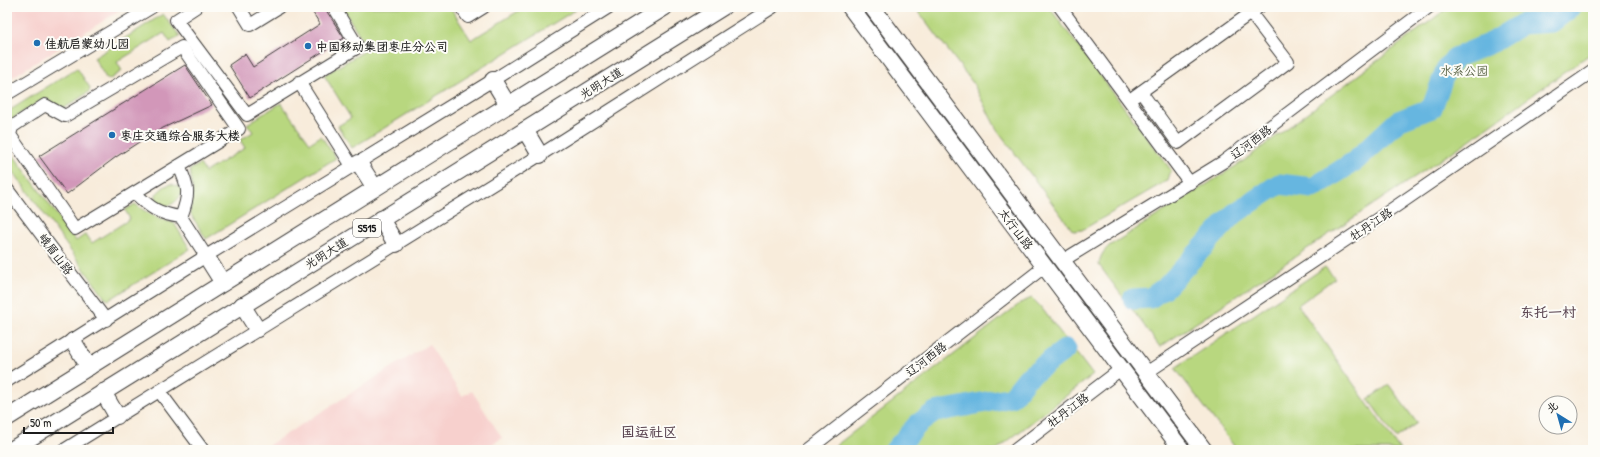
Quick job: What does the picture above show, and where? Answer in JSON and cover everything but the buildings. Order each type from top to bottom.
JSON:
[{"type":"main road","name":"S515","points":[[7,418],[665,7]]},
{"type":"main road","name":"光明大道","points":[[11,450],[723,7]]},
{"type":"main road","name":"太行山路","points":[[850,7],[1182,450]]},
{"type":"main road","name":"太行山路","points":[[872,7],[1204,450]]},
{"type":"main road","points":[[493,80],[508,105]]},
{"type":"main road","points":[[524,130],[540,155]]},
{"type":"main road","points":[[355,165],[375,188]]},
{"type":"main road","points":[[381,219],[396,244]]},
{"type":"main road","points":[[206,256],[223,283]]},
{"type":"main road","points":[[242,305],[257,329]]},
{"type":"main road","points":[[73,340],[89,367]]},
{"type":"main road","points":[[103,392],[117,416]]},
{"type":"street","points":[[7,94],[152,7]]},
{"type":"street","points":[[196,7],[176,20],[246,115],[358,46],[334,7]]},
{"type":"street","points":[[239,7],[250,25],[279,7]]},
{"type":"street","points":[[461,7],[468,17],[484,7]]},
{"type":"street","points":[[7,381],[609,7]]},
{"type":"street","name":"S515","points":[[64,450],[540,155],[773,7]]},
{"type":"street","points":[[1060,7],[1190,183]]},
{"type":"street","name":"辽河西路","points":[[1062,261],[1190,183],[1234,154],[1429,7]]},
{"type":"street","points":[[1129,99],[1141,92],[1252,9],[1288,62],[1178,143],[1141,92]]},
{"type":"street","points":[[182,47],[239,129],[135,192],[76,229],[10,135],[12,126],[45,105],[65,116],[182,47]]},
{"type":"street","name":"牡丹江路","points":[[1146,373],[1379,218],[1593,71]]},
{"type":"street","points":[[299,82],[355,165]]},
{"type":"street","points":[[179,166],[187,183],[186,204],[181,217]]},
{"type":"street","name":"峨眉山路","points":[[7,188],[106,320]]},
{"type":"street","points":[[135,192],[145,204],[154,210],[167,215],[181,217],[206,256]]},
{"type":"street","name":"辽河西路","points":[[808,450],[1044,267]]},
{"type":"street","name":"牡丹江路","points":[[1015,450],[1121,369]]},
{"type":"street","points":[[159,390],[203,450]]},
{"type":"shaded area","name":"佳航启蒙幼儿园","points":[[7,7],[126,7],[7,80]]},
{"type":"shaded area","points":[[429,344],[462,396],[472,391],[502,438],[483,450],[261,450]]},
{"type":"green space","points":[[342,7],[450,7],[471,40],[525,7],[580,7],[352,148],[338,126],[351,118],[324,75],[368,49]]},
{"type":"green space","points":[[915,7],[1049,7],[1171,170],[1168,180],[1082,230],[1073,231],[996,128],[973,83]]},
{"type":"green space","name":"水系公园","points":[[1449,7],[1593,7],[1593,52],[1464,144],[1160,347],[1099,265],[1105,250],[1109,246],[1242,162]]},
{"type":"green space","points":[[163,14],[180,36],[170,42],[164,33],[117,62],[122,71],[110,79],[106,78],[94,58]]},
{"type":"green space","points":[[77,68],[90,88],[89,92],[63,109],[45,98],[7,122],[7,112]]},
{"type":"green space","points":[[281,103],[310,143],[321,136],[336,158],[206,239],[190,213],[193,193],[190,170],[200,164],[205,172],[245,148],[240,140],[253,132],[247,124]]},
{"type":"green space","points":[[7,146],[76,241],[86,234],[92,243],[130,219],[125,210],[135,204],[154,216],[174,223],[190,249],[109,300],[105,298],[7,163]]},
{"type":"green space","points":[[171,184],[180,187],[183,190],[175,202],[161,207],[156,203],[156,194],[165,186]]},
{"type":"green space","points":[[1325,267],[1335,278],[1298,305],[1400,450],[1237,450],[1175,368]]},
{"type":"green space","points":[[1032,298],[1040,306],[1093,375],[996,450],[830,450],[1022,302]]},
{"type":"green space","points":[[1389,385],[1417,423],[1396,438],[1368,399]]},
{"type":"waterway","points":[[1133,299],[1150,298],[1166,287],[1234,214],[1279,184],[1313,188],[1355,161],[1398,121],[1432,108],[1446,69],[1455,58],[1493,42],[1522,24],[1552,22],[1571,7]]},
{"type":"waterway","points":[[895,450],[918,424],[935,412],[1012,397],[1027,378],[1066,349]]},
{"type":"place","name":"佳航启蒙幼儿园","points":[[37,43]]},
{"type":"place","name":"中国移动集团枣庄分公司","points":[[308,46]]},
{"type":"place","name":"枣庄交通综合服务大楼","points":[[112,135]]},
{"type":"district","name":"东托一村","points":[[1548,311]]},
{"type":"district","name":"国运社区","points":[[649,431]]}]
